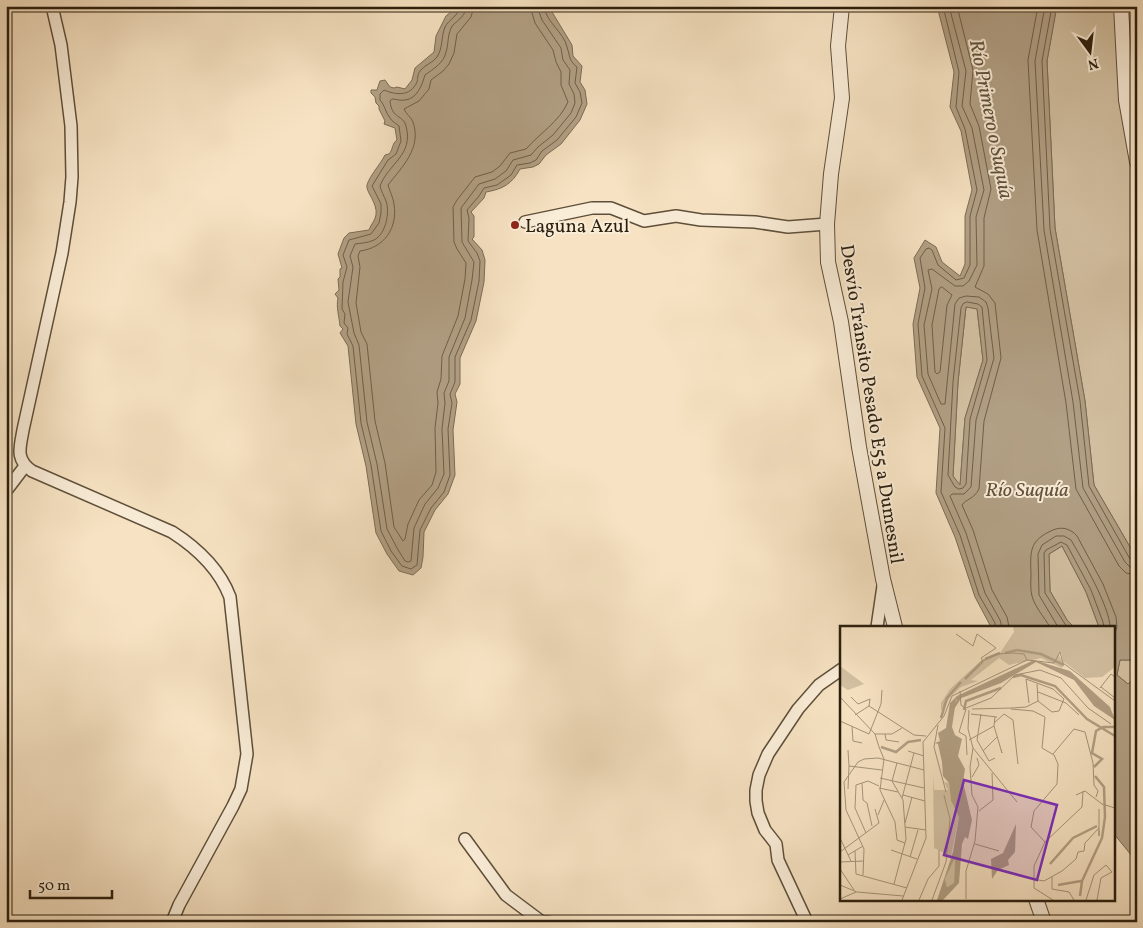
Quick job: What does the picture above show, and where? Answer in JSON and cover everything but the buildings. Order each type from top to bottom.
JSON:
[{"type":"street","points":[[52,6],[61,45],[71,126],[72,177],[62,253],[22,430],[19,452],[21,460],[32,471],[172,532],[188,542],[219,573],[230,597],[247,754],[245,769],[241,789],[233,806],[179,904],[172,922]]},
{"type":"street","name":"Desvío Tránsito Pesado E55 a Dumesnil","points":[[842,6],[838,46],[842,98],[831,174],[827,224],[828,262],[841,322],[859,447],[883,579],[895,626]]},
{"type":"street","points":[[1121,6],[1126,100],[1137,162]]},
{"type":"street","points":[[525,222],[592,208],[611,208],[644,221],[676,216],[701,220],[755,222],[788,228],[827,224]]},
{"type":"street","points":[[6,491],[25,466]]},
{"type":"street","points":[[877,626],[883,579]]},
{"type":"street","points":[[807,922],[778,860],[776,844],[765,830],[758,813],[756,790],[759,775],[768,754],[798,709],[819,685],[840,670]]},
{"type":"street","points":[[465,839],[506,895],[542,922],[548,922]]},
{"type":"street","points":[[1036,900],[1044,922]]},
{"type":"shaded area","points":[[1072,6],[1117,6],[1137,12],[1137,559],[1094,485],[1085,401],[1055,228],[1047,61],[1056,9]]},
{"type":"shaded area","points":[[966,307],[977,308],[983,360],[965,418],[960,486],[953,476],[958,382]]},
{"type":"shaded area","points":[[1062,546],[1086,592],[1099,626],[1073,626],[1067,620],[1050,591],[1049,554]]},
{"type":"shaded area","points":[[1120,660],[1131,660],[1136,668],[1136,677],[1128,684],[1117,675]]},
{"type":"water","name":"Laguna Azul","points":[[458,6],[549,7],[572,45],[573,56],[582,66],[580,82],[585,90],[587,104],[580,120],[561,144],[546,155],[539,164],[520,169],[506,185],[486,192],[484,198],[471,212],[474,216],[474,237],[472,239],[482,250],[485,260],[484,282],[476,321],[460,358],[460,384],[455,394],[457,402],[453,430],[455,475],[448,494],[435,510],[424,532],[421,568],[413,575],[399,571],[376,533],[366,466],[356,424],[348,346],[340,333],[343,329],[340,326],[337,308],[338,298],[335,294],[339,290],[338,279],[340,277],[340,269],[342,268],[338,254],[344,238],[349,233],[369,230],[374,221],[376,211],[367,185],[385,155],[389,154],[397,140],[395,128],[384,124],[385,121],[371,90],[377,90],[380,81],[385,80],[390,87],[405,89],[412,80],[415,68],[434,52],[436,36],[446,16]]},
{"type":"water","name":"Río Suquía","points":[[937,6],[1057,6],[1047,61],[1055,228],[1085,401],[1094,485],[1137,559],[1137,866],[1132,856],[1116,836],[1116,626],[1099,626],[1086,592],[1062,546],[1049,554],[1050,591],[1067,620],[1073,626],[990,626],[975,597],[955,537],[936,493],[940,428],[917,377],[913,324],[920,288],[914,258],[925,240],[936,247],[942,262],[960,276],[965,264],[965,216],[972,190],[961,131],[950,107],[954,72]],"holes":[[[966,307],[977,309],[983,360],[965,418],[960,485],[953,476],[958,382]],[[1120,660],[1131,660],[1136,668],[1136,677],[1128,684],[1117,675]]]},
{"type":"place","name":"Laguna Azul","points":[[515,225]]},
{"type":"water label","name":"Río Primero o Suquía","points":[[992,119]]}]
